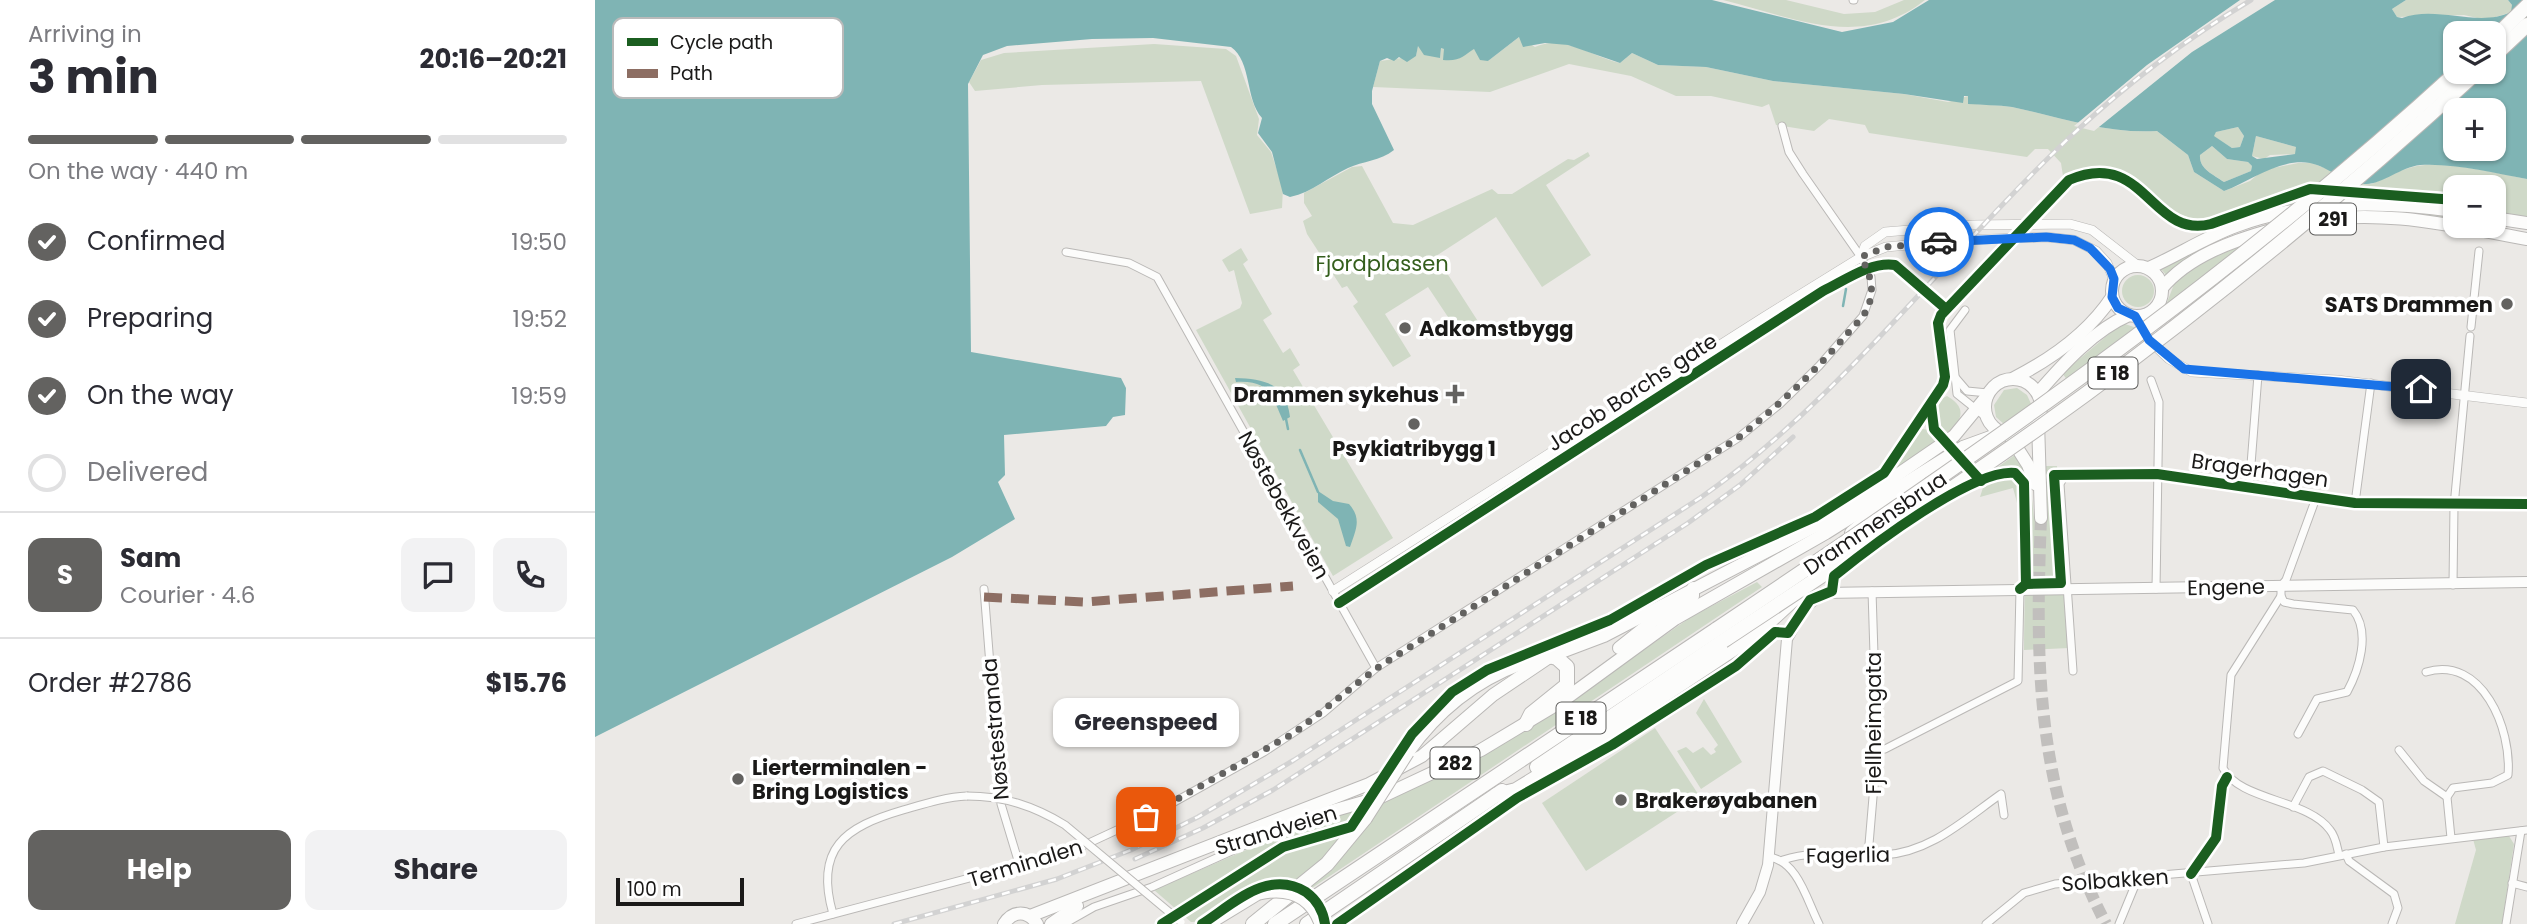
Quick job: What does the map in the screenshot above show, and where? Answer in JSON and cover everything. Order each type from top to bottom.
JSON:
[{"type":"highway","points":[[2506,26],[2527,6]]},
{"type":"highway","points":[[2506,45],[2527,25]]},
{"type":"highway","name":"Drammensbrua","points":[[1720,635],[2135,340],[2304,206],[2443,84]]},
{"type":"highway","name":"Drammensbrua","points":[[1720,635],[2004,452],[2133,359],[2313,216],[2463,84]]},
{"type":"highway","name":"E 18","points":[[1496,795],[1516,790],[1577,753],[1756,634],[1817,577],[1869,516],[1917,478]]},
{"type":"highway","name":"E 18","points":[[1307,924],[1496,795],[1720,635]]},
{"type":"highway","name":"E 18","points":[[1275,924],[1720,635]]},
{"type":"highway","points":[[1253,924],[1327,864],[1365,818],[1407,752],[1438,714],[1475,684],[1527,661],[1551,656]]},
{"type":"highway","name":"E 18","points":[[1526,724],[1531,714],[1567,685],[1567,667],[1551,656]]},
{"type":"main road","name":"291","points":[[2114,279],[2123,270],[2143,267],[2236,226],[2314,207],[2378,204],[2443,210]]},
{"type":"main road","name":"291","points":[[2153,310],[2161,300],[2162,288],[2174,274],[2213,251],[2261,233],[2312,221],[2389,218],[2527,239]]},
{"type":"main road","points":[[2506,220],[2527,223]]},
{"type":"main road","points":[[2143,267],[2158,276],[2162,288]]},
{"type":"main road","points":[[2014,378],[2026,381],[2039,393],[2042,407],[2038,422],[2041,518],[2032,476],[2006,434],[1982,415],[1988,395],[2002,381],[2014,378],[2056,354],[2101,314],[2112,297],[2114,279]]},
{"type":"main road","points":[[2112,297],[2118,308],[2132,315]]},
{"type":"main road","points":[[2039,393],[2072,357],[2111,323],[2153,310]]},
{"type":"main road","name":"Strandveien","points":[[1034,920],[1117,881],[1390,774],[1422,756],[1493,695],[1551,656],[1594,640],[1846,510],[1982,415]]},
{"type":"main road","points":[[2006,434],[2025,433],[2038,422]]},
{"type":"main road","name":"E 18","points":[[1917,478],[1963,447],[2006,434]]},
{"type":"main road","name":"282","points":[[1606,668],[1663,627],[1917,478]]},
{"type":"main road","name":"282","points":[[1606,668],[1611,655],[1640,631],[1691,599],[1693,589],[1709,591],[1740,582]]},
{"type":"main road","name":"Engene","points":[[1742,924],[1760,892],[1769,857],[1782,677],[1789,633],[1796,617],[1817,596],[1832,591],[2281,591],[2527,582]]},
{"type":"main road","name":"Strandveien","points":[[1051,924],[1079,905],[1221,846],[1392,792],[1481,750],[1526,724],[1606,668]]},
{"type":"main road","name":"282","points":[[1003,922],[1019,913],[1034,920]]},
{"type":"street","points":[[1781,127],[1789,152],[1861,257]]},
{"type":"street","name":"Jacob Borchs gate","points":[[1861,257],[1865,246],[1885,232],[2053,222],[2092,230],[2143,267]]},
{"type":"street","name":"Jacob Borchs gate","points":[[1333,591],[1861,257],[1886,247],[1918,243],[2062,238],[2074,240],[2095,251],[2110,269],[2114,279]]},
{"type":"street","name":"Nøstebekkveien","points":[[1066,251],[1129,263],[1157,276],[1377,668]]},
{"type":"street","points":[[2471,327],[2479,251]]},
{"type":"street","name":"Terminalen","points":[[796,924],[1020,867],[1076,849],[1189,794],[1294,733],[1377,668],[1738,438],[1780,404],[1819,366],[1869,305],[1871,277],[1861,257]]},
{"type":"street","points":[[1965,310],[1950,330],[1957,394],[1982,415]]},
{"type":"street","points":[[2153,310],[2157,346]]},
{"type":"street","points":[[2132,315],[2149,340],[2176,365],[2192,372],[2371,383],[2527,403]]},
{"type":"street","points":[[2453,585],[2454,506],[2470,336]]},
{"type":"street","points":[[2249,490],[2257,375]]},
{"type":"street","points":[[1955,377],[1967,391],[1988,395]]},
{"type":"street","points":[[2151,380],[2159,402],[2156,589]]},
{"type":"street","points":[[2355,503],[2371,383]]},
{"type":"street","name":"Bragerhagen","points":[[2067,589],[2060,484],[2063,478],[2070,474],[2157,474],[2249,490],[2355,503],[2454,506],[2527,504]]},
{"type":"street","points":[[2316,498],[2287,580],[2231,675],[2223,768],[2227,777],[2318,819],[2330,829],[2342,855],[2394,894],[2398,908],[2392,924]]},
{"type":"street","name":"Nøstestranda","points":[[984,589],[1001,804],[1020,867]]},
{"type":"street","points":[[1877,750],[1885,749],[2018,681],[2020,589]]},
{"type":"street","points":[[2067,589],[2073,671]]},
{"type":"street","name":"Fjellheimgata","points":[[1868,856],[1877,750],[1872,591]]},
{"type":"street","points":[[2281,591],[2284,601],[2293,604],[2353,610],[2362,626],[2358,671],[2347,692],[2318,699],[2298,734]]},
{"type":"street","points":[[2426,672],[2440,668],[2459,671],[2479,685],[2490,701],[2506,741],[2508,775],[2492,782],[2453,788],[2447,797],[2451,838]]},
{"type":"street","points":[[2399,750],[2424,780],[2447,797]]},
{"type":"street","points":[[2293,807],[2309,777],[2323,771],[2363,789],[2379,802],[2384,847]]},
{"type":"street","name":"Fagerlia","points":[[1783,860],[1809,852],[1868,856],[1908,852],[1930,845],[2001,794],[2004,815]]},
{"type":"street","points":[[833,914],[826,887],[827,874],[837,847],[849,833],[871,820],[937,800],[967,796],[1010,800],[1046,814],[1065,825],[1182,923]]},
{"type":"street","points":[[1064,924],[1107,902],[1167,881],[1288,825]]},
{"type":"street","points":[[2506,924],[2524,830]]},
{"type":"street","name":"Solbakken","points":[[1986,924],[2024,893],[2056,884],[2304,863],[2384,847],[2524,830]]},
{"type":"street","points":[[1769,857],[1783,860],[1792,870],[1819,924]]},
{"type":"street","points":[[2191,874],[2208,924]]},
{"type":"street","points":[[2119,924],[2139,878]]},
{"type":"street","points":[[2512,883],[2527,887]]},
{"type":"street","points":[[1213,924],[1259,896],[1286,893],[1296,897],[1314,913],[1318,924]]},
{"type":"street","points":[[1079,905],[1107,902]]},
{"type":"green space","points":[[1723,0],[1786,0],[1844,14],[1875,12],[1904,0],[1925,0],[1901,15],[1876,24],[1851,27],[1801,21]]},
{"type":"green space","points":[[2406,0],[2508,0],[2512,5],[2512,12],[2486,20],[2464,15],[2397,17],[2392,9]]},
{"type":"green space","points":[[1519,37],[1535,47],[1557,43],[1620,63],[1632,53],[1658,65],[1706,67],[1773,81],[1904,94],[1948,102],[1968,96],[1968,103],[2012,107],[2120,130],[2157,131],[2188,155],[2194,172],[2224,191],[2250,181],[2263,170],[2298,163],[2311,163],[2371,184],[2417,166],[2457,166],[2487,171],[2527,179],[2527,218],[2506,214],[2506,175],[2443,175],[2443,207],[2253,215],[2204,234],[2176,217],[2125,175],[2100,169],[2063,176],[2061,163],[2048,149],[2035,149],[2027,157],[1869,133],[1865,125],[1829,119],[1814,131],[1776,125],[1769,104],[1762,107],[1711,96],[1676,96],[1631,76],[1569,64],[1490,92],[1373,87],[1380,61],[1416,56],[1418,45],[1440,58],[1441,48],[1444,49],[1444,59],[1474,49],[1488,61]]},
{"type":"green space","points":[[1154,44],[1226,49],[1236,56],[1259,119],[1257,135],[1271,152],[1283,188],[1282,208],[1250,214],[1201,81],[1042,85],[975,91],[969,82],[981,60],[1004,53]]},
{"type":"green space","points":[[2238,127],[2244,136],[2240,147],[2232,148],[2213,136],[2216,132]]},
{"type":"green space","points":[[2256,136],[2296,147],[2296,154],[2270,155],[2264,159],[2252,156]]},
{"type":"green space","points":[[2212,146],[2227,159],[2248,162],[2252,166],[2251,171],[2224,182],[2207,171],[2200,160],[2200,155]]},
{"type":"green space","name":"Fjordplassen","points":[[1588,152],[1590,156],[1546,185],[1591,255],[1542,287],[1496,217],[1436,256],[1481,326],[1462,338],[1428,287],[1385,314],[1411,356],[1393,367],[1353,306],[1358,302],[1347,286],[1342,288],[1307,234],[1303,221],[1312,216],[1304,203],[1304,193],[1352,167],[1362,166],[1393,223],[1413,225],[1492,189],[1498,194],[1512,194],[1568,159],[1574,160]]},
{"type":"green space","points":[[2374,209],[2443,215],[2443,221],[2299,219],[2266,226],[2210,247],[2179,263],[2166,275],[2161,269],[2238,234],[2290,219]]},
{"type":"green space","points":[[2243,245],[2166,305],[2176,279],[2198,264]]},
{"type":"green space","points":[[1241,248],[1248,260],[1243,264],[1272,314],[1263,320],[1283,353],[1290,348],[1300,365],[1293,370],[1393,538],[1333,576],[1196,330],[1240,308],[1242,303],[1234,270],[1229,272],[1222,260]]},
{"type":"green space","points":[[2138,275],[2149,280],[2154,291],[2149,302],[2138,307],[2127,302],[2122,291],[2127,280]]},
{"type":"green space","points":[[2122,323],[2137,328],[2067,380],[2063,374]]},
{"type":"green space","points":[[2017,388],[2027,395],[2032,406],[2005,425],[1996,417],[1994,405],[2004,390]]},
{"type":"green space","points":[[1947,396],[1958,406],[1960,416],[1944,437],[1936,424],[1934,411],[1937,401]]},
{"type":"green space","points":[[1922,429],[1930,430],[1940,440],[1891,474],[1889,471],[1916,432]]},
{"type":"green space","points":[[2016,454],[2030,480],[2034,518],[2048,518],[2044,466],[2057,466],[2069,648],[2024,650],[2024,548],[2013,488],[1980,497],[1987,475]]},
{"type":"green space","points":[[1757,582],[1762,587],[1309,890],[1283,883],[1259,886],[1237,896],[1203,919],[1191,922],[1154,890],[1290,831],[1383,802],[1505,742],[1540,722],[1691,617]]},
{"type":"green space","points":[[1704,699],[1742,762],[1701,789],[1677,751],[1686,747],[1693,753],[1703,747],[1711,755],[1716,752],[1714,749],[1718,745],[1696,713]]},
{"type":"green space","name":"Brakerøyabanen","points":[[1655,728],[1700,797],[1586,871],[1542,803]]},
{"type":"green space","points":[[2509,836],[2514,844],[2502,924],[2455,924],[2476,850],[2473,839]]},
{"type":"water","points":[[595,0],[1712,0],[1842,32],[1893,22],[1929,0],[2406,0],[2392,9],[2397,17],[2429,14],[2485,18],[2511,12],[2512,5],[2508,0],[2527,0],[2527,179],[2460,167],[2420,165],[2378,182],[2365,184],[2350,181],[2317,165],[2299,162],[2276,167],[2224,191],[2194,172],[2188,155],[2157,131],[2120,130],[2012,107],[1968,104],[1968,96],[1964,96],[1963,103],[1904,94],[1773,81],[1706,67],[1658,65],[1632,53],[1620,63],[1568,45],[1545,43],[1523,47],[1519,37],[1488,61],[1480,60],[1474,49],[1454,60],[1443,60],[1444,49],[1441,48],[1440,58],[1424,55],[1418,46],[1416,56],[1407,62],[1399,57],[1394,61],[1387,58],[1380,61],[1372,91],[1372,104],[1394,150],[1348,168],[1306,192],[1290,197],[1283,194],[1272,152],[1258,133],[1262,118],[1253,101],[1246,71],[1238,54],[1231,47],[1153,38],[1092,39],[1007,46],[983,55],[968,84],[971,352],[1121,378],[1126,388],[1125,415],[1113,417],[1106,426],[1004,435],[1005,475],[998,482],[1015,519],[952,557],[595,737]],"holes":[[[2238,127],[2244,136],[2240,147],[2232,148],[2214,136],[2216,132]],[[2256,136],[2296,147],[2295,154],[2257,159],[2252,156]],[[2212,146],[2227,159],[2248,162],[2252,166],[2251,171],[2224,182],[2207,171],[2200,160],[2200,155]]]},
{"type":"water","points":[[1235,378],[1265,382],[1279,390],[1288,406],[1290,417],[1283,421],[1268,391],[1256,384],[1236,382]]},
{"type":"water","points":[[1318,491],[1333,501],[1349,504],[1353,509],[1357,524],[1350,547],[1346,546],[1338,519],[1318,502]]},
{"type":"pier","points":[[2240,0],[2275,0],[2192,52],[2094,131],[2074,126],[2147,65]]},
{"type":"waterway","points":[[1843,306],[1846,289]]},
{"type":"waterway","points":[[1286,419],[1288,429]]},
{"type":"waterway","points":[[1300,450],[1318,492]]},
{"type":"tunnel","points":[[2041,518],[2039,625],[2045,726],[2065,825],[2083,874],[2106,924]]},
{"type":"railway","points":[[894,924],[1057,879],[1131,850],[1198,817],[1294,760],[1700,498],[1800,417],[1891,325],[2024,183],[2112,99],[2203,31],[2251,0]]},
{"type":"railway","points":[[1135,859],[1203,828],[1273,790],[1688,523],[1740,485],[1793,437]]},
{"type":"marked path","points":[[984,597],[1084,602],[1293,586]]},
{"type":"cycle path","points":[[1162,924],[1283,847],[1351,827],[1412,734],[1452,692],[1487,670],[1610,620],[1706,565],[1815,517],[1884,473],[1943,385],[1945,377],[1938,323],[1941,315],[2069,180],[2094,173],[2115,175],[2132,184],[2174,219],[2191,225],[2211,224],[2310,189],[2443,199]]},
{"type":"cycle path","points":[[1339,603],[1823,291],[1858,273],[1877,266],[1895,265],[1946,309]]},
{"type":"cycle path","points":[[1931,405],[1934,429],[1981,481]]},
{"type":"cycle path","points":[[1337,924],[1517,798],[1612,745],[1736,666],[1775,632],[1788,633],[1810,600],[1832,591],[1834,576],[1922,512],[1974,483],[1997,475],[2015,473],[2024,483],[2026,584]]},
{"type":"cycle path","points":[[2020,589],[2026,584],[2061,583],[2054,475],[2157,474],[2355,503],[2527,504]]},
{"type":"cycle path","points":[[2191,874],[2216,838],[2222,786],[2227,777]]},
{"type":"cycle path","points":[[1202,924],[1251,892],[1278,884],[1292,886],[1310,895],[1321,910],[1325,924]]},
{"type":"way so far","points":[[1146,817],[1294,733],[1323,713],[1377,668],[1738,438],[1780,404],[1819,366],[1863,316],[1872,290],[1871,277],[1861,257],[1896,245],[1939,242]]},
{"type":"place","name":"SATS Drammen","points":[[2507,304]]},
{"type":"place","name":"Adkomstbygg","points":[[1405,328]]},
{"type":"place","name":"Drammen sykehus","points":[[1455,394]]},
{"type":"place","name":"Psykiatribygg 1","points":[[1414,424]]},
{"type":"place","name":"Lierterminalen - Bring Logistics","points":[[738,779]]},
{"type":"place","name":"Brakerøyabanen","points":[[1621,800]]},
{"type":"place","name":"Greenspeed","points":[[1146,817]]},
{"type":"route","points":[[1939,242],[2046,237],[2074,240],[2090,248],[2110,269],[2114,279],[2112,297],[2118,308],[2135,316],[2149,340],[2169,359],[2192,372],[2337,380],[2421,389]]}]
